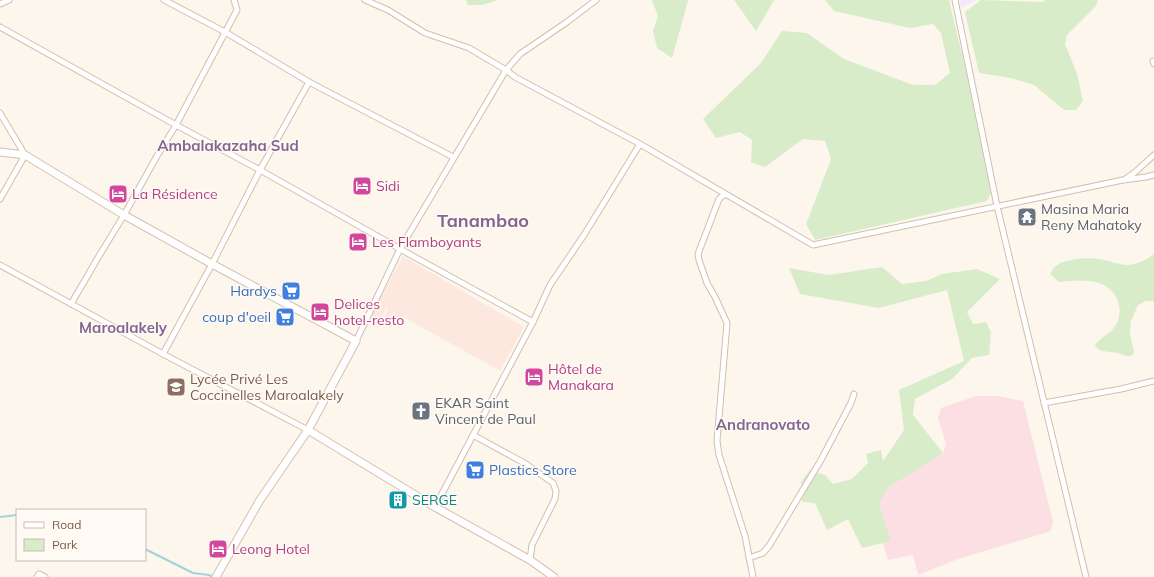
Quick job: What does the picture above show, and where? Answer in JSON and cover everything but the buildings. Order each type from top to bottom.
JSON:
[{"type":"street","points":[[0,4],[9,0]]},
{"type":"street","points":[[164,0],[225,32],[309,82],[453,157]]},
{"type":"street","points":[[71,304],[176,125],[236,10],[234,0]]},
{"type":"street","points":[[365,0],[388,10],[425,33],[469,48],[515,77],[640,144],[813,245],[997,206],[1154,175]]},
{"type":"street","points":[[218,575],[260,500],[308,430],[356,341],[400,249],[453,157],[506,70],[520,54],[596,0]]},
{"type":"street","points":[[955,0],[997,206],[1086,577]]},
{"type":"street","points":[[0,27],[533,322]]},
{"type":"street","points":[[163,354],[212,264],[260,170],[309,82]]},
{"type":"street","points":[[0,113],[25,155]]},
{"type":"street","points":[[435,507],[533,322],[550,285],[584,235],[640,144]]},
{"type":"street","points":[[0,152],[25,155],[124,215],[356,341]]},
{"type":"street","points":[[0,199],[25,155]]},
{"type":"street","points":[[1124,180],[1154,155]]},
{"type":"street","points":[[725,194],[719,199],[698,254],[707,283],[715,296],[727,323],[717,441],[719,455],[745,536],[753,577]]},
{"type":"street","points":[[0,265],[163,354],[308,430],[435,507],[530,560],[554,577]]},
{"type":"street","points":[[1044,403],[1121,389],[1154,381]]},
{"type":"street","points":[[749,558],[763,553],[769,546],[821,460],[851,403],[854,394]]},
{"type":"street","points":[[473,435],[526,464],[553,483],[556,491],[555,499],[532,546],[530,560]]},
{"type":"street","points":[[37,577],[39,574],[45,577]]},
{"type":"shaded area","points":[[960,0],[977,0],[961,8]]},
{"type":"shaded area","points":[[403,256],[524,327],[500,371],[403,317],[400,322],[393,317],[395,313],[393,312],[390,317],[392,319],[387,327],[382,324],[388,309],[386,308],[380,322],[370,316],[375,307],[379,309],[382,304],[378,302]]},
{"type":"shaded area","points":[[976,396],[997,396],[1023,401],[1053,522],[1051,531],[958,559],[918,575],[913,555],[888,560],[883,543],[891,541],[879,503],[888,488],[943,453],[946,444],[938,418],[941,408]]},
{"type":"green space","points":[[466,0],[498,0],[482,5],[468,5]]},
{"type":"green space","points":[[652,0],[689,0],[672,58],[657,48],[653,31],[658,16]]},
{"type":"green space","points":[[734,0],[774,0],[756,31]]},
{"type":"green space","points":[[825,0],[949,0],[966,71],[991,193],[987,201],[815,240],[806,224],[831,159],[825,141],[803,139],[765,167],[751,162],[752,140],[740,132],[716,138],[703,119],[761,63],[782,31],[807,33],[844,59],[913,85],[935,85],[950,73],[941,33],[933,24],[910,28],[834,11]]},
{"type":"green space","points":[[981,0],[1043,2],[1046,0],[1098,0],[1096,6],[1067,35],[1065,44],[1077,74],[1083,101],[1076,110],[1064,110],[1034,85],[1011,78],[979,73],[965,12]]},
{"type":"green space","points":[[1154,254],[1154,301],[1146,301],[1138,305],[1131,321],[1130,334],[1134,352],[1131,356],[1128,356],[1099,350],[1095,345],[1115,327],[1119,317],[1119,305],[1113,292],[1100,283],[1083,281],[1059,282],[1050,274],[1059,264],[1070,260],[1094,258],[1128,265],[1135,264],[1149,258]]},
{"type":"green space","points":[[882,267],[902,284],[926,281],[942,274],[977,269],[1000,279],[967,312],[973,324],[986,322],[991,332],[989,355],[972,358],[952,379],[915,399],[913,415],[943,453],[888,488],[879,503],[891,541],[862,548],[848,519],[827,530],[815,503],[802,502],[801,482],[810,470],[825,475],[833,484],[852,479],[868,463],[866,454],[881,450],[883,461],[904,430],[899,390],[964,361],[947,290],[879,308],[800,294],[789,268],[829,275]]},
{"type":"waterway","points":[[0,517],[16,515]]},
{"type":"waterway","points":[[146,550],[193,573],[213,577]]},
{"type":"place","name":"Sidi","points":[[362,186]]},
{"type":"place","name":"La Résidence","points":[[118,194]]},
{"type":"place","name":"Masina Maria Reny Mahatoky","points":[[1027,217]]},
{"type":"place","name":"Les Flamboyants","points":[[358,242]]},
{"type":"place","name":"Hardys","points":[[291,291]]},
{"type":"place","name":"Delices hotel-resto","points":[[320,312]]},
{"type":"place","name":"coup d'oeil","points":[[285,317]]},
{"type":"place","name":"Hôtel de Manakara","points":[[534,377]]},
{"type":"place","name":"Lycée Privé Les Coccinelles Maroalakely","points":[[176,387]]},
{"type":"place","name":"EKAR Saint Vincent de Paul","points":[[421,411]]},
{"type":"place","name":"Plastics Store","points":[[475,470]]},
{"type":"place","name":"SERGE","points":[[398,500]]},
{"type":"place","name":"Leong Hotel","points":[[218,549]]},
{"type":"district","name":"Ambalakazaha Sud","points":[[228,145]]},
{"type":"district","name":"Tanambao","points":[[483,220]]},
{"type":"district","name":"Maroalakely","points":[[123,327]]},
{"type":"district","name":"Andranovato","points":[[763,424]]}]
